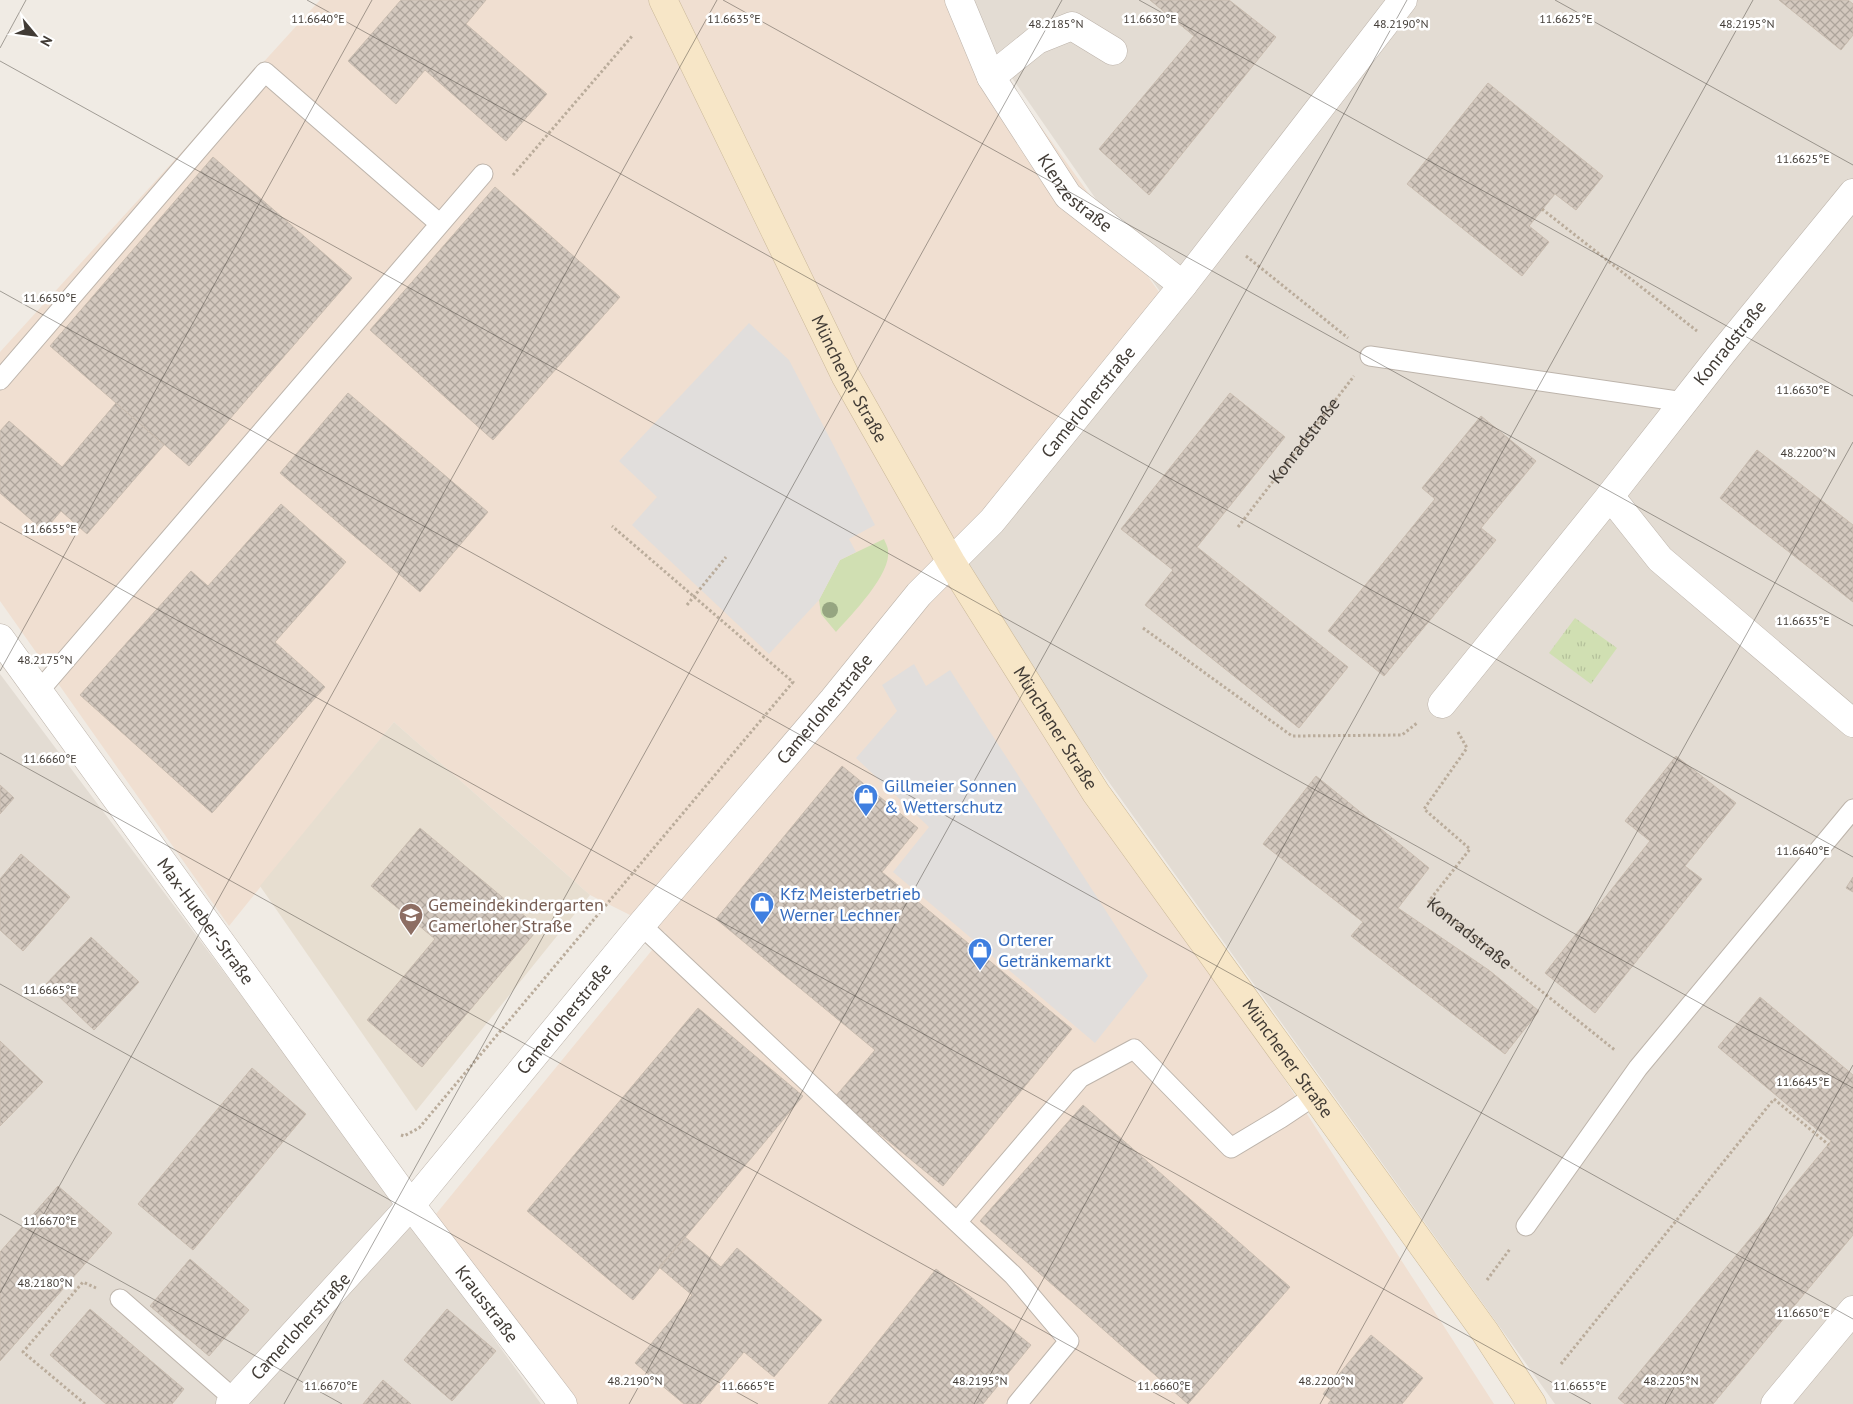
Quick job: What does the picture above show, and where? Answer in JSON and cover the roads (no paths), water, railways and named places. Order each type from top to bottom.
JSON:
[{"type":"main road","name":"Münchener Straße","points":[[663,0],[845,375],[951,562],[1096,793],[1484,1332],[1532,1404]]},
{"type":"street","name":"Klenzestraße","points":[[959,0],[991,77],[1068,196],[1183,285]]},
{"type":"street","name":"Camerloherstraße","points":[[235,1402],[411,1204],[641,925],[833,700],[919,594],[992,521],[1183,285],[1403,0]]},
{"type":"street","points":[[991,77],[1037,40],[1072,26],[1113,51]]},
{"type":"street","name":"Konradstraße","points":[[1442,704],[1610,496],[1723,352],[1853,193]]},
{"type":"street","points":[[1610,496],[1660,559],[1853,723]]},
{"type":"street","name":"Max-Hueber-Straße","points":[[0,638],[411,1204]]},
{"type":"street","name":"Krausstraße","points":[[411,1204],[563,1404]]},
{"type":"street","points":[[1776,1404],[1853,1310]]},
{"type":"lane","points":[[0,380],[265,72],[440,224]]},
{"type":"lane","points":[[39,691],[483,174]]},
{"type":"lane","points":[[1370,356],[1684,402]]},
{"type":"lane","points":[[1526,1226],[1638,1068],[1853,809]]},
{"type":"lane","points":[[641,925],[1013,1275],[1069,1341],[1017,1404]]},
{"type":"lane","points":[[957,1222],[1080,1078],[1134,1050],[1231,1148],[1314,1096]]},
{"type":"lane","points":[[120,1299],[235,1402]]},
{"type":"place","name":"Gillmeier Sonnen & Wetterschutz","points":[[866,817]]},
{"type":"place","name":"Kfz Meisterbetrieb Werner Lechner","points":[[762,925]]},
{"type":"place","name":"Gemeindekindergarten Camerloher Straße","points":[[411,936]]},
{"type":"place","name":"Orterer Getränkemarkt","points":[[980,971]]}]
